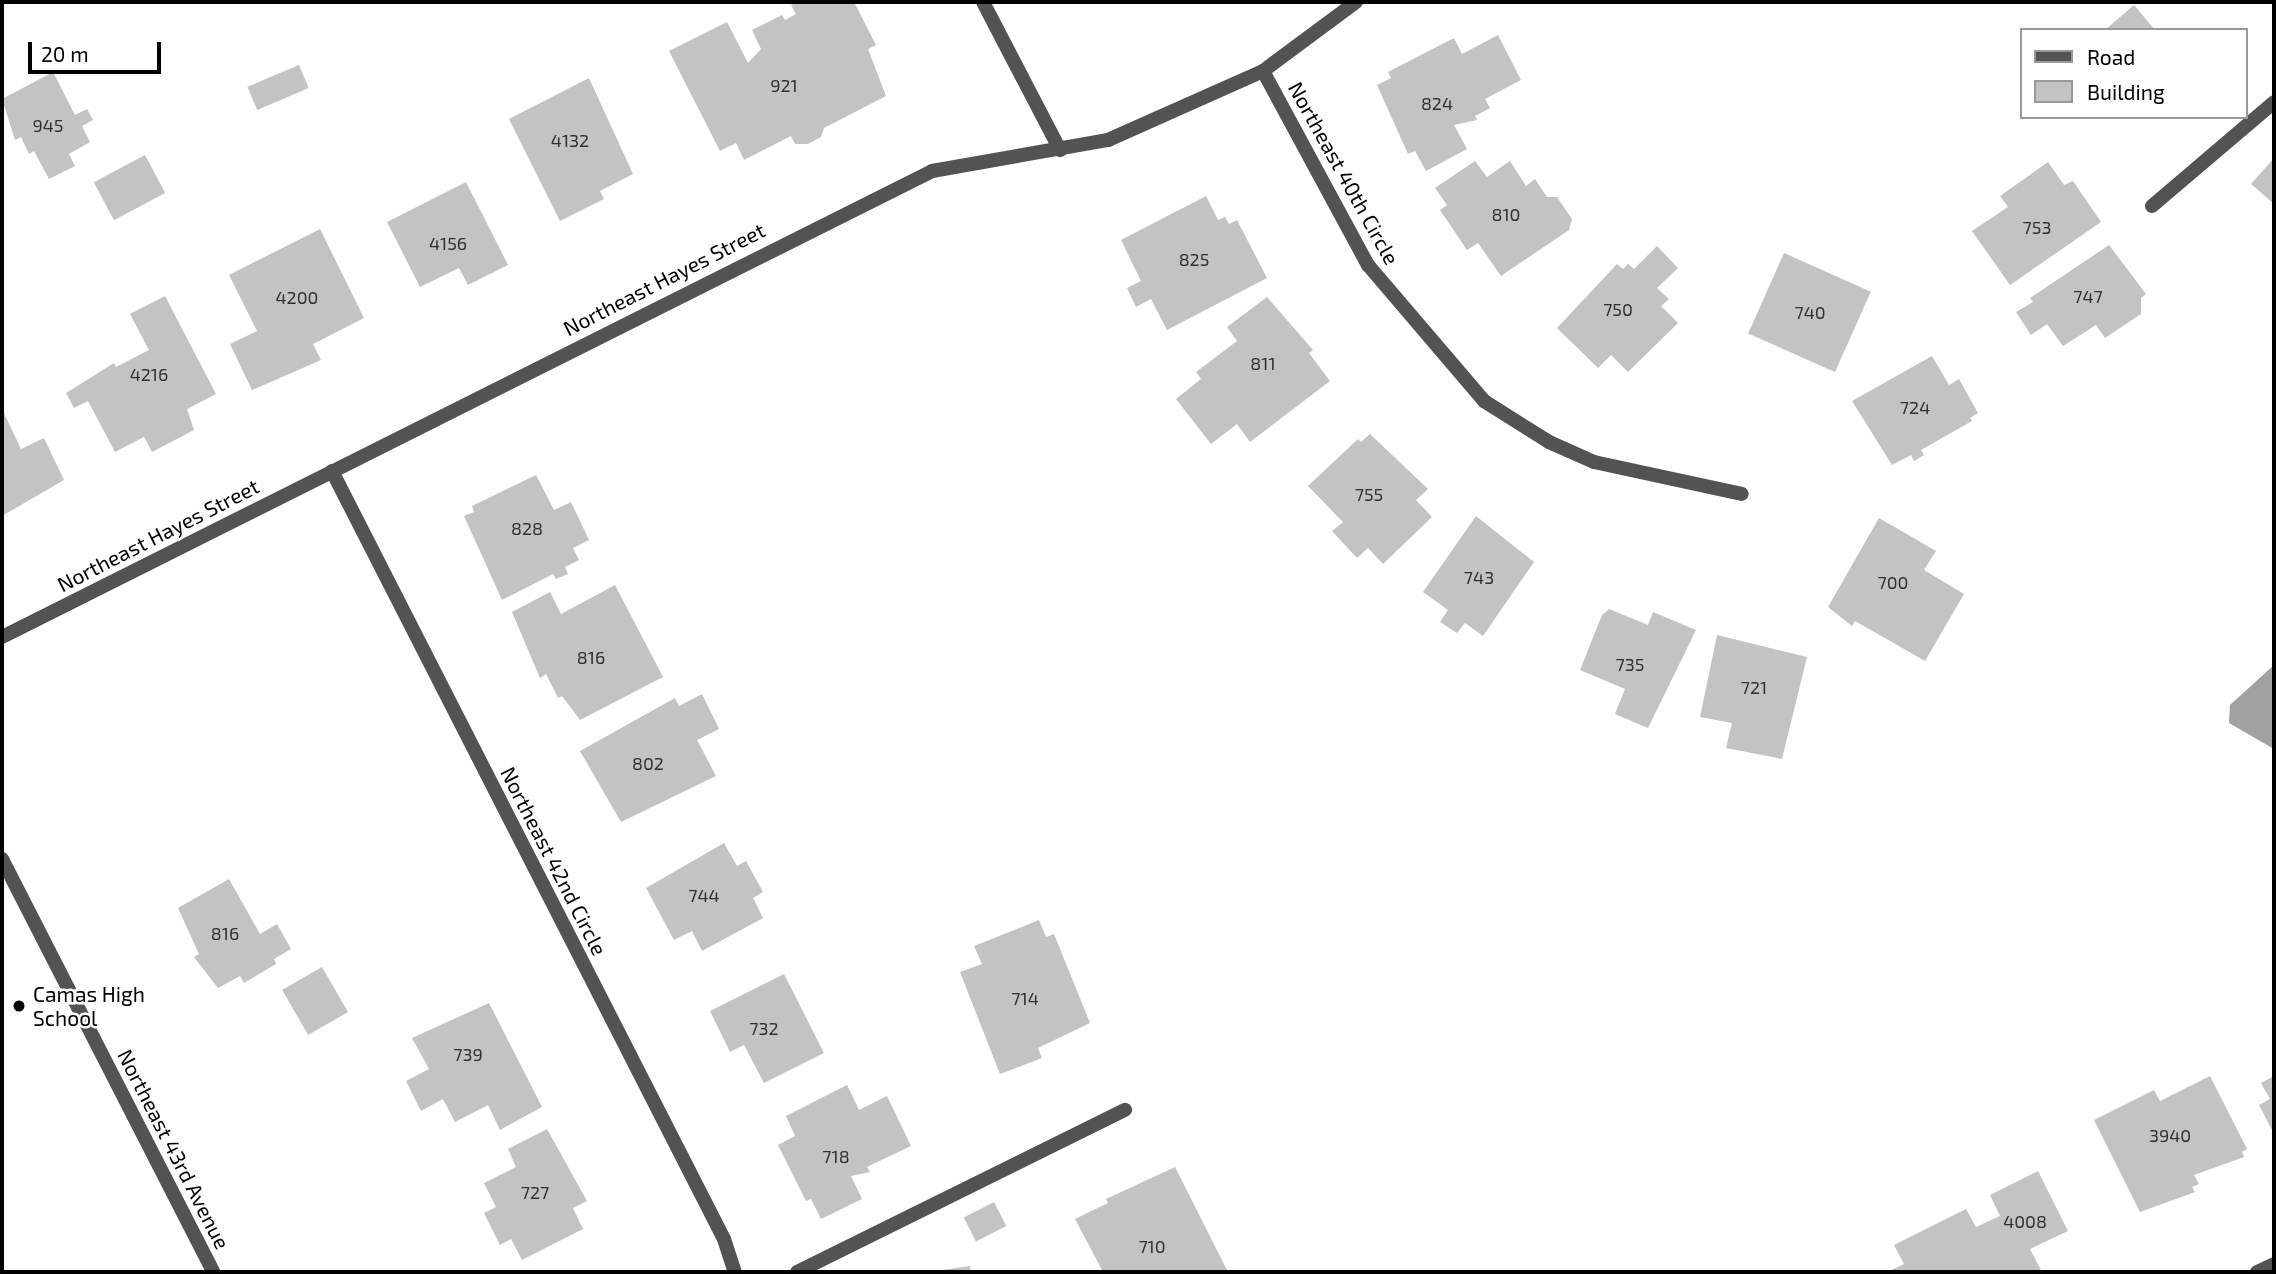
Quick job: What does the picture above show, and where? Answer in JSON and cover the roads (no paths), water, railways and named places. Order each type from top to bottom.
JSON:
[{"type":"street","points":[[983,2],[1060,150]]},
{"type":"street","name":"Northeast Hayes Street","points":[[2,637],[932,171],[1108,140],[1263,71],[1356,2]]},
{"type":"street","name":"Northeast 40th Circle","points":[[1263,71],[1368,265],[1484,401],[1549,442],[1594,462],[1742,494]]},
{"type":"street","points":[[2152,206],[2274,102]]},
{"type":"street","name":"Northeast 42nd Circle","points":[[332,471],[724,1239],[735,1272]]},
{"type":"street","name":"Northeast 43rd Avenue","points":[[2,859],[213,1272]]},
{"type":"street","points":[[797,1272],[1125,1110]]},
{"type":"street","points":[[2257,1272],[2274,1264]]},
{"type":"place","name":"Camas High School","points":[[19,1006]]}]
